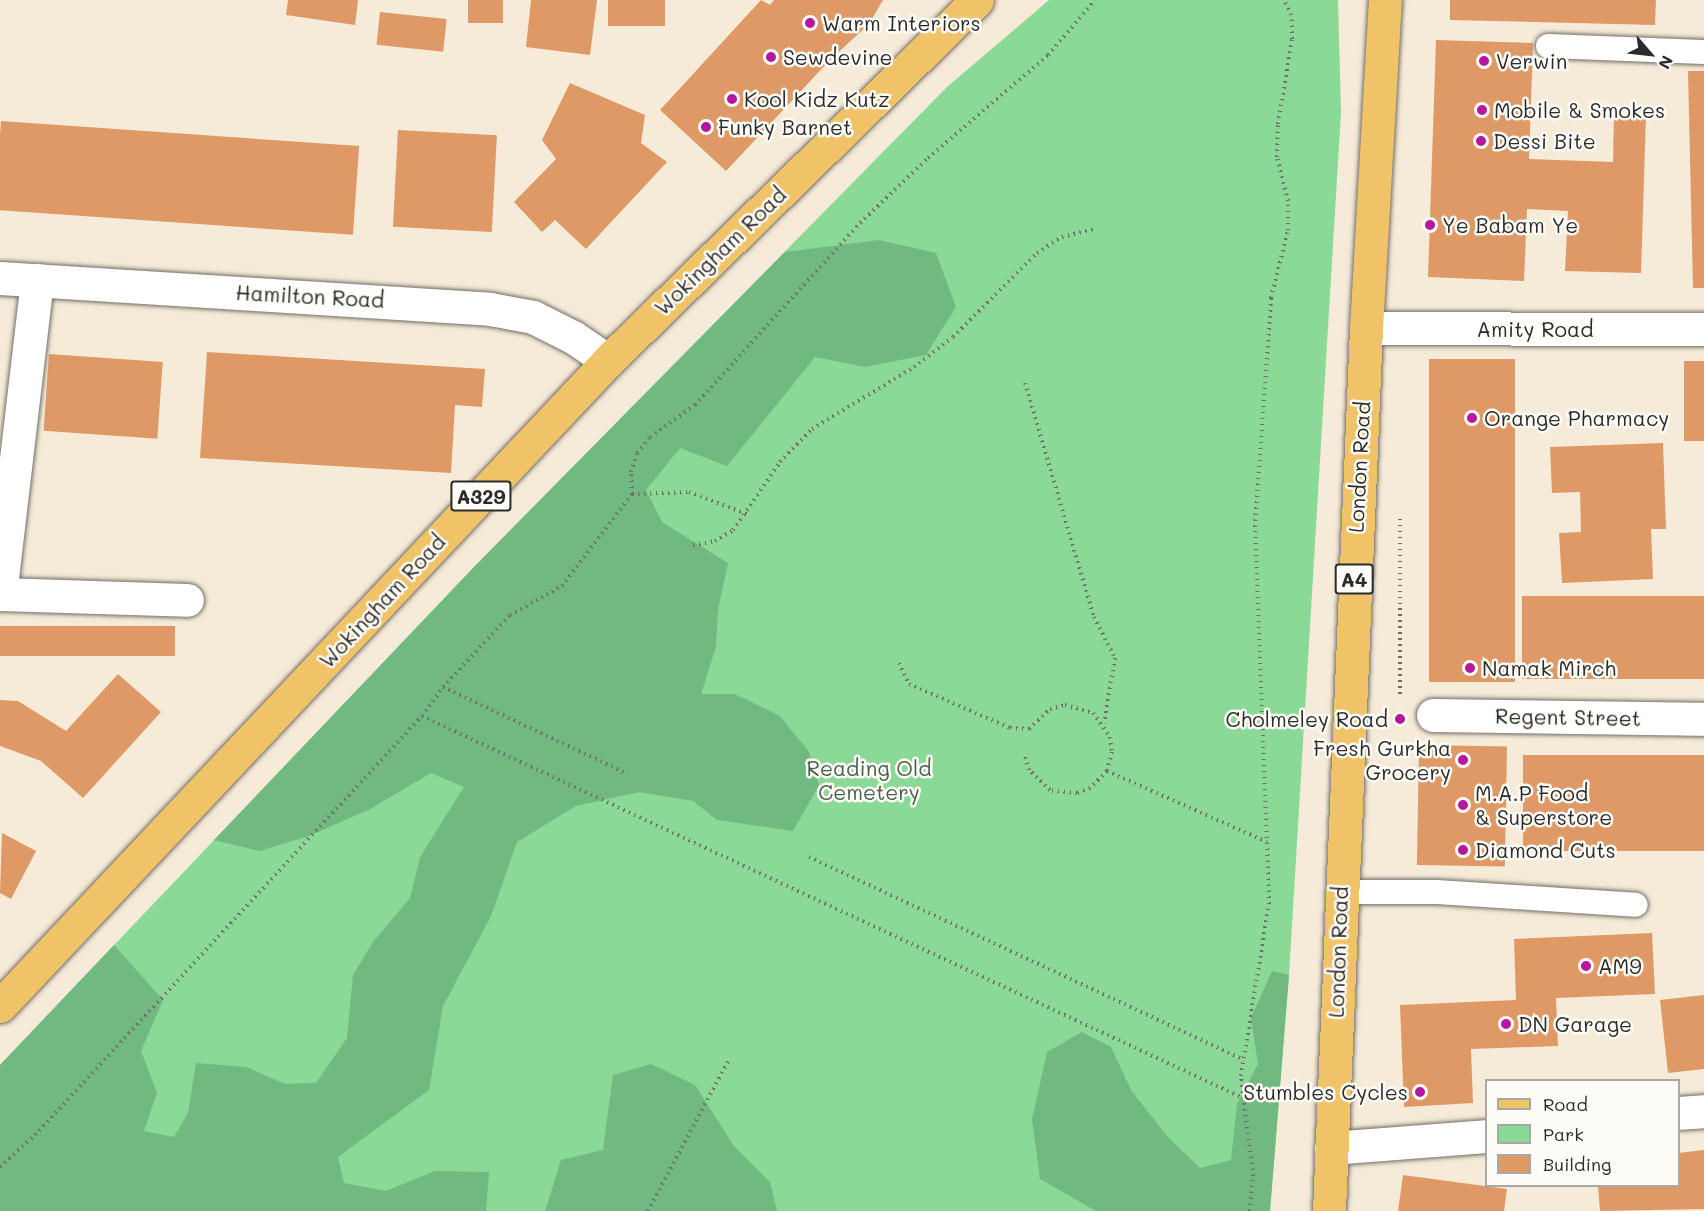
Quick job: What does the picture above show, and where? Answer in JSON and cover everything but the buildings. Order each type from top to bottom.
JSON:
[{"type":"main road","name":"Wokingham Road","points":[[2,999],[608,361],[976,0]]},
{"type":"main road","name":"London Road","points":[[1329,1211],[1340,892],[1366,328],[1388,3]]},
{"type":"street","name":"Hamilton Road","points":[[0,278],[490,309],[533,318],[573,337],[608,361]]},
{"type":"street","points":[[37,280],[0,594],[187,600]]},
{"type":"street","name":"Amity Road","points":[[1366,328],[1704,329]]},
{"type":"street","name":"Regent Street","points":[[1433,715],[1704,719]]},
{"type":"street","points":[[1680,1113],[1704,1110]]},
{"type":"street","points":[[1331,1148],[1485,1136]]},
{"type":"lane","points":[[1548,46],[1704,52]]},
{"type":"lane","points":[[1340,892],[1437,892],[1636,905]]},
{"type":"path","points":[[0,1167],[35,1135],[422,716],[443,687],[510,615],[562,586],[632,494],[634,462],[650,437],[695,405],[860,223],[928,158],[1048,55],[1095,0]]},
{"type":"path","points":[[1250,1211],[1253,1176],[1240,1097],[1269,904],[1256,527],[1271,298],[1288,230],[1288,201],[1277,157],[1278,124],[1292,39],[1291,15],[1284,0]]},
{"type":"path","points":[[693,545],[715,541],[733,530],[747,514],[755,495],[780,462],[812,429],[914,367],[952,338],[1037,253],[1062,237],[1094,229]]},
{"type":"path","points":[[1025,383],[1094,616],[1115,658],[1104,723],[1112,752],[1107,771],[1090,788],[1063,794],[1038,782],[1025,757]]},
{"type":"path","points":[[632,494],[689,492],[747,514]]},
{"type":"path","points":[[1400,516],[1400,715],[1433,715]]},
{"type":"path","points":[[899,663],[909,684],[1010,728],[1029,729],[1050,709],[1065,705],[1087,710],[1104,723]]},
{"type":"path","points":[[443,687],[628,774]]},
{"type":"path","points":[[422,716],[1240,1097]]},
{"type":"path","points":[[1107,771],[1267,842]]},
{"type":"path","points":[[809,857],[1244,1060]]},
{"type":"path","points":[[648,1211],[728,1061]]},
{"type":"green space","name":"Reading Old Cemetery","points":[[1049,0],[1338,0],[1341,112],[1289,975],[1270,1211],[0,1211],[0,1065],[475,566],[947,87]]},
{"type":"green space","points":[[879,240],[936,253],[956,307],[926,355],[865,367],[815,357],[727,466],[680,448],[646,490],[662,522],[728,563],[718,610],[716,647],[701,694],[735,694],[780,716],[809,752],[819,785],[793,831],[717,820],[693,801],[639,792],[576,806],[517,842],[491,916],[443,1006],[429,1090],[338,1157],[344,1183],[386,1191],[435,1171],[489,1172],[486,1211],[0,1211],[0,1065],[114,945],[163,1000],[141,1051],[157,1093],[144,1131],[174,1137],[188,1113],[196,1063],[246,1067],[285,1084],[316,1083],[347,1038],[353,975],[373,942],[410,898],[420,857],[464,787],[431,773],[370,809],[309,836],[259,851],[214,840],[475,566],[785,252]]},
{"type":"green space","points":[[1272,971],[1289,975],[1270,1211],[1096,1211],[1040,1179],[1032,1119],[1047,1052],[1082,1032],[1111,1047],[1131,1090],[1166,1135],[1200,1168],[1231,1160],[1237,1104],[1258,1064],[1251,1018]]},
{"type":"green space","points":[[651,1064],[695,1085],[734,1146],[770,1182],[777,1211],[545,1211],[561,1160],[603,1150],[613,1075]]},
{"type":"place","name":"Warm Interiors","points":[[810,23]]},
{"type":"place","name":"Sewdevine","points":[[771,57]]},
{"type":"place","name":"Verwin","points":[[1484,61]]},
{"type":"place","name":"Kool Kidz Kutz","points":[[732,99]]},
{"type":"place","name":"Mobile & Smokes","points":[[1482,110]]},
{"type":"place","name":"Funky Barnet","points":[[706,127]]},
{"type":"place","name":"Dessi Bite","points":[[1481,141]]},
{"type":"place","name":"Ye Babam Ye","points":[[1430,225]]},
{"type":"place","name":"Orange Pharmacy","points":[[1472,418]]},
{"type":"place","name":"Namak Mirch","points":[[1470,668]]},
{"type":"place","name":"Cholmeley Road","points":[[1400,719]]},
{"type":"place","name":"Fresh Gurkha Grocery","points":[[1463,760]]},
{"type":"place","name":"M.A.P Food & Superstore","points":[[1463,805]]},
{"type":"place","name":"Diamond Cuts","points":[[1463,850]]},
{"type":"place","name":"AM9","points":[[1586,966]]},
{"type":"place","name":"DN Garage","points":[[1506,1024]]},
{"type":"place","name":"Stumbles Cycles","points":[[1420,1092]]}]
